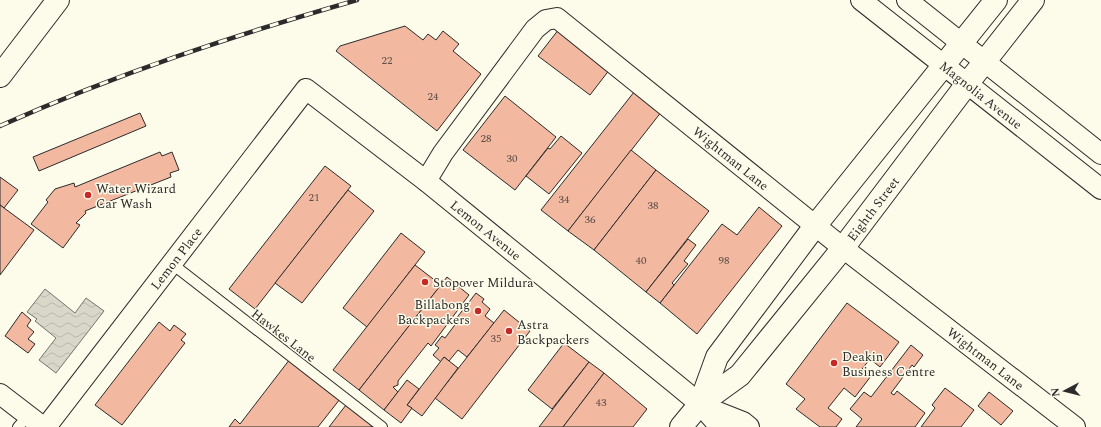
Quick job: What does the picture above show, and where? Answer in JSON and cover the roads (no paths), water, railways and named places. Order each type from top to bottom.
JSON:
[{"type":"main road","points":[[0,76],[58,0]]},
{"type":"main road","name":"Eighth Street","points":[[700,404],[716,357],[815,226],[943,64],[996,0]]},
{"type":"main road","name":"Eighth Street","points":[[681,427],[700,404],[740,375],[843,248],[967,84],[1033,0]]},
{"type":"street","points":[[907,0],[1101,154]]},
{"type":"street","name":"Magnolia Avenue","points":[[866,1],[967,84],[1100,186]]},
{"type":"street","name":"Wightman Lane","points":[[426,182],[443,153],[535,29],[546,20],[556,18],[815,226],[1075,427]]},
{"type":"street","name":"Lemon Avenue","points":[[306,89],[426,182],[700,404],[720,427]]},
{"type":"street","name":"Lemon Place","points":[[46,427],[306,89]]},
{"type":"street","points":[[1047,146],[1064,125]]},
{"type":"street","points":[[0,394],[30,423]]},
{"type":"street","name":"Lemon Avenue","points":[[700,404],[743,422],[749,427]]},
{"type":"lane","name":"Hawkes Lane","points":[[171,263],[382,427]]},
{"type":"water","points":[[45,289],[75,313],[86,298],[104,311],[56,373],[39,360],[56,338],[35,321],[37,319],[27,312]]},
{"type":"railway","points":[[0,126],[88,89],[176,57],[266,27],[357,0]]},
{"type":"place","name":"Water Wizard Car Wash","points":[[88,195]]},
{"type":"place","name":"Stopover Mildura","points":[[425,282]]},
{"type":"place","name":"Billabong Backpackers","points":[[478,311]]},
{"type":"place","name":"Astra Backpackers","points":[[509,331]]},
{"type":"place","name":"Deakin Business Centre","points":[[834,363]]}]
